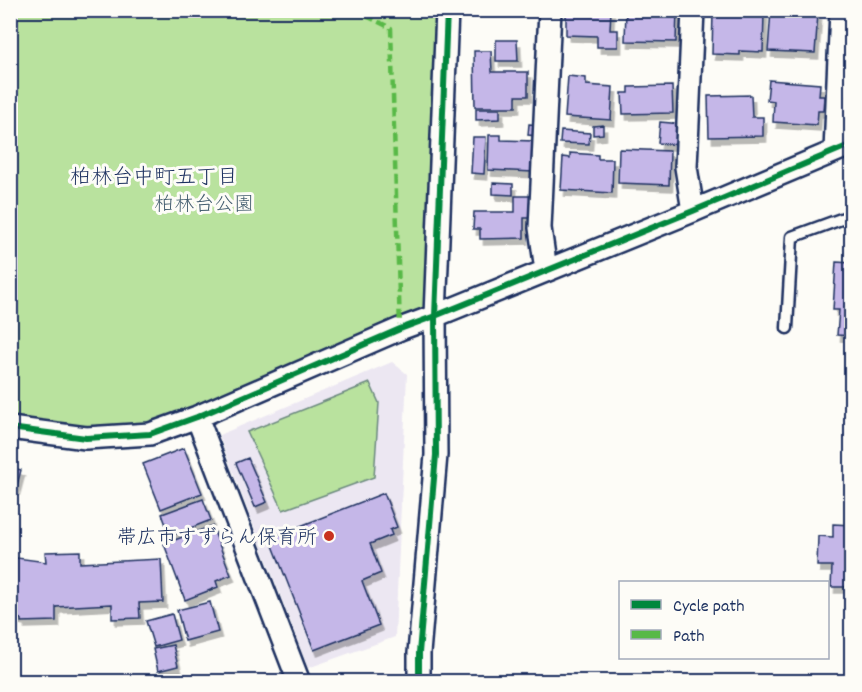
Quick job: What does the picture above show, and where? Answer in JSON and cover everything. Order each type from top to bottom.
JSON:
[{"type":"street","points":[[419,681],[419,653],[436,454],[435,316],[447,10]]},
{"type":"street","points":[[546,270],[540,228],[550,10]]},
{"type":"street","points":[[693,10],[686,167],[693,211]]},
{"type":"street","points":[[10,428],[86,438],[150,434],[197,417],[400,329],[844,148],[841,10]]},
{"type":"street","points":[[197,417],[299,681]]},
{"type":"lane","points":[[787,328],[792,237],[852,215]]},
{"type":"shaded area","name":"帯広市すずらん保育所","points":[[392,362],[407,374],[395,637],[308,668],[219,435]]},
{"type":"green space","name":"柏林台公園","points":[[11,11],[447,11],[435,316],[150,434],[11,428]]},
{"type":"green space","points":[[370,383],[379,403],[374,477],[283,510],[247,432]]},
{"type":"building","points":[[566,10],[611,10],[610,30],[618,30],[618,47],[597,47],[597,36],[566,35]]},
{"type":"building","points":[[626,10],[677,10],[676,42],[625,41]]},
{"type":"building","points":[[771,11],[818,14],[815,53],[768,51]]},
{"type":"building","points":[[713,12],[764,14],[763,52],[740,51],[740,55],[712,54]]},
{"type":"building","points":[[496,40],[517,40],[518,61],[496,61]]},
{"type":"building","points":[[474,51],[491,51],[492,72],[528,72],[528,96],[516,96],[516,107],[475,107]]},
{"type":"building","points":[[568,76],[586,78],[586,85],[613,87],[611,120],[565,117]]},
{"type":"building","points":[[769,80],[820,84],[819,96],[824,96],[823,111],[818,111],[817,125],[773,122],[774,101],[767,100]]},
{"type":"building","points":[[672,86],[673,113],[623,114],[622,93],[629,93],[629,87]]},
{"type":"building","points":[[751,95],[752,117],[763,117],[763,136],[709,137],[708,96]]},
{"type":"building","points":[[476,109],[500,109],[500,119],[476,120]]},
{"type":"building","points":[[660,122],[682,124],[680,145],[658,143]]},
{"type":"building","points":[[529,124],[538,125],[537,136],[528,135]]},
{"type":"building","points":[[603,125],[603,134],[593,135],[593,126]]},
{"type":"building","points":[[561,131],[590,133],[589,144],[560,143]]},
{"type":"building","points":[[489,135],[501,135],[501,140],[535,141],[533,172],[488,170]]},
{"type":"building","points":[[473,137],[486,137],[484,174],[471,173]]},
{"type":"building","points":[[619,149],[670,151],[669,185],[618,183]]},
{"type":"building","points":[[570,153],[598,155],[598,159],[613,159],[612,193],[561,190],[563,157],[570,158]]},
{"type":"building","points":[[493,183],[513,184],[513,195],[493,194]]},
{"type":"building","points":[[515,196],[533,196],[533,218],[524,218],[524,238],[480,239],[480,229],[473,229],[474,212],[515,212]]},
{"type":"building","points":[[836,262],[852,263],[852,336],[837,335],[839,310],[833,310]]},
{"type":"building","points":[[184,448],[202,493],[161,509],[143,464]]},
{"type":"building","points":[[248,458],[267,502],[255,507],[236,463]]},
{"type":"building","points":[[10,467],[21,470],[16,489],[10,488]]},
{"type":"building","points":[[384,493],[397,527],[390,530],[392,535],[370,544],[381,573],[362,581],[379,625],[314,650],[270,538]]},
{"type":"building","points":[[203,499],[211,520],[170,536],[162,514]]},
{"type":"building","points":[[833,524],[852,525],[852,587],[831,587],[832,566],[817,566],[818,536],[833,537]]},
{"type":"building","points":[[212,526],[231,575],[216,581],[218,587],[185,600],[164,544]]},
{"type":"building","points":[[80,551],[80,563],[161,559],[163,602],[139,603],[140,618],[112,619],[112,604],[56,607],[56,621],[21,622],[21,619],[10,617],[10,557],[46,562],[45,552]]},
{"type":"building","points":[[210,602],[218,632],[185,641],[177,610]]},
{"type":"building","points":[[172,614],[179,640],[154,647],[146,621]]},
{"type":"building","points":[[173,645],[178,666],[158,671],[153,649]]},
{"type":"building","points":[[269,675],[270,682],[246,682]]},
{"type":"building","points":[[182,676],[183,682],[163,682]]},
{"type":"marked path","points":[[354,10],[391,28],[400,329]]},
{"type":"cycle path","points":[[419,682],[419,653],[436,455],[435,316],[447,10]]},
{"type":"cycle path","points":[[10,428],[86,438],[150,434],[197,417],[400,329],[852,144]]},
{"type":"place","name":"帯広市すずらん保育所","points":[[329,536]]},
{"type":"district","name":"柏林台中町五丁目","points":[[154,176]]}]
